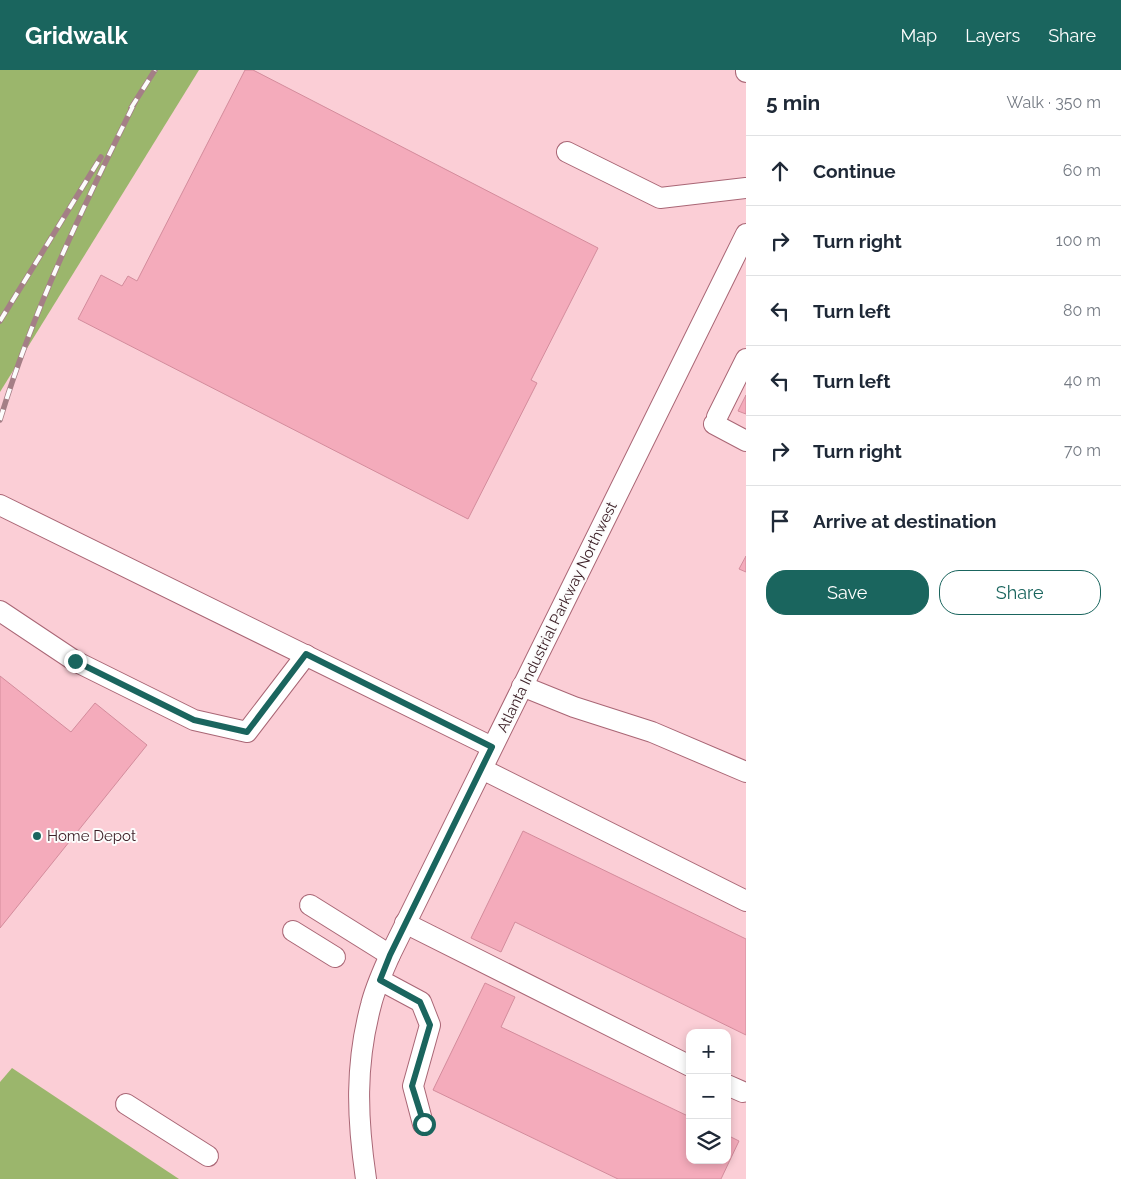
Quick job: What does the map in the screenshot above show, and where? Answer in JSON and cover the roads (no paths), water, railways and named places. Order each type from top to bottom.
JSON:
[{"type":"street","points":[[567,152],[660,198],[746,188]]},
{"type":"street","name":"Atlanta Industrial Parkway Northwest","points":[[366,1179],[358,1099],[360,1053],[371,1003],[390,955],[522,686],[741,257],[746,234]]},
{"type":"street","points":[[746,359],[715,421],[746,441]]},
{"type":"street","points":[[0,505],[492,747]]},
{"type":"street","points":[[0,611],[75,661],[194,720],[247,732],[306,654]]},
{"type":"street","points":[[522,686],[574,707],[652,732],[746,772]]},
{"type":"street","points":[[482,769],[746,901]]},
{"type":"street","points":[[310,905],[390,955]]},
{"type":"street","points":[[405,923],[686,1064]]},
{"type":"street","points":[[294,931],[335,957]]},
{"type":"street","points":[[380,980],[420,1002],[430,1025],[412,1086],[424,1124]]},
{"type":"street","points":[[126,1104],[208,1156]]},
{"type":"railway","points":[[131,108],[155,70]]},
{"type":"railway","points":[[0,420],[13,379],[44,298],[97,180],[135,102]]},
{"type":"railway","points":[[0,321],[101,157]]},
{"type":"place","name":"Home Depot","points":[[37,836]]}]
